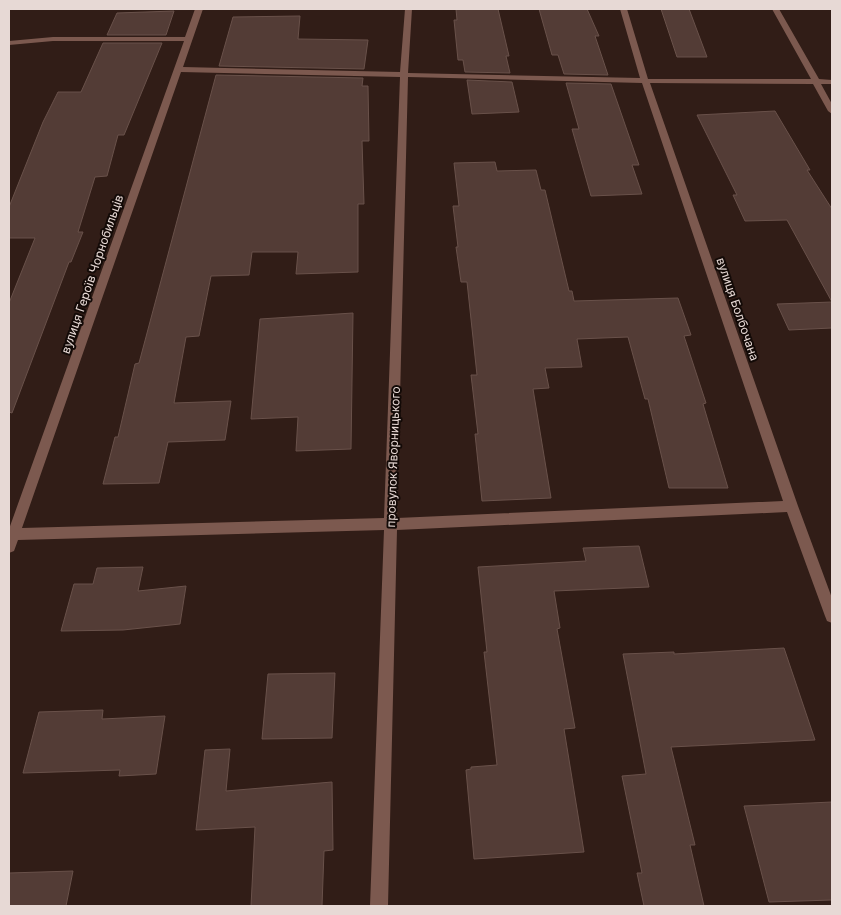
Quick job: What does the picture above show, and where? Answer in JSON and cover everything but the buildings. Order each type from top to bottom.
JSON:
[{"type":"street","name":"вулиця Героїв Чорнобильців","points":[[9,548],[199,9]]},
{"type":"street","name":"провулок Яворницького","points":[[380,906],[404,74],[409,9]]},
{"type":"street","name":"вулиця Болбочана","points":[[624,9],[645,81],[791,506],[832,616]]},
{"type":"street","points":[[776,9],[832,110]]},
{"type":"street","points":[[9,43],[53,39],[188,39]]},
{"type":"street","points":[[177,69],[645,81],[832,82]]},
{"type":"street","points":[[13,534],[391,524],[791,506]]}]
